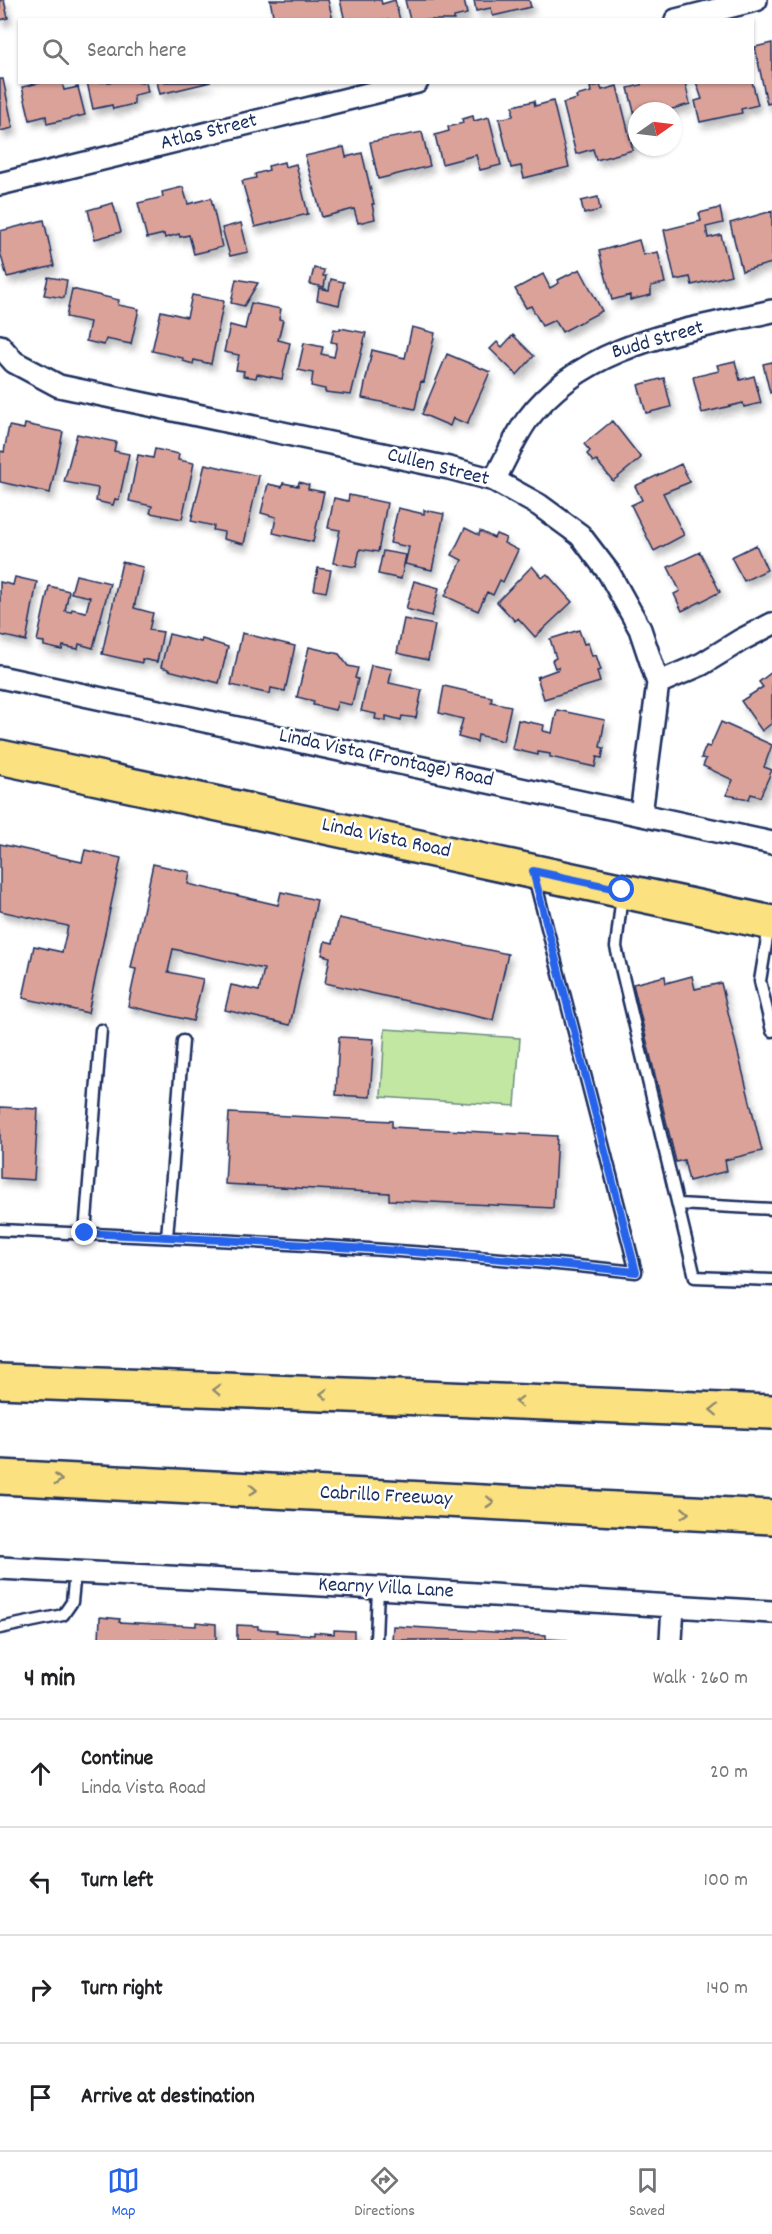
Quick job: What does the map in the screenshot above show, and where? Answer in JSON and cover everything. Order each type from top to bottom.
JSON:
[{"type":"main road","name":"Linda Vista Road","points":[[0,756],[771,923]]},
{"type":"main road","points":[[0,1381],[772,1412]]},
{"type":"main road","name":"Cabrillo Freeway","points":[[0,1477],[772,1517]]},
{"type":"street","points":[[684,18],[756,0]]},
{"type":"street","name":"Atlas Street","points":[[0,184],[409,84]]},
{"type":"street","name":"Budd Street","points":[[494,480],[527,421],[558,387],[603,357],[637,343],[772,310]]},
{"type":"street","name":"Cullen Street","points":[[0,346],[14,362],[59,386],[449,468],[494,480],[539,505],[580,535],[609,573],[640,629],[658,684],[641,814]]},
{"type":"street","points":[[658,684],[702,664],[772,624]]},
{"type":"street","name":"Linda Vista (Frontage) Road","points":[[0,677],[772,843]]},
{"type":"street","name":"Kearny Villa Lane","points":[[0,1568],[772,1612]]},
{"type":"street","points":[[671,1640],[673,1606]]},
{"type":"lane","points":[[0,1230],[167,1237],[540,1261],[636,1272],[533,871]]},
{"type":"lane","points":[[622,890],[616,948],[695,1276],[772,1280]]},
{"type":"lane","points":[[771,923],[760,981],[772,1031]]},
{"type":"lane","points":[[85,1233],[101,1030]]},
{"type":"lane","points":[[167,1237],[183,1041]]},
{"type":"lane","points":[[678,1204],[772,1209]]},
{"type":"lane","points":[[0,1628],[63,1615],[72,1602],[75,1572]]},
{"type":"lane","points":[[376,1640],[378,1588]]},
{"type":"green space","points":[[385,1029],[520,1038],[515,1106],[381,1097]]},
{"type":"building","points":[[0,0],[4,0],[8,18],[0,20]]},
{"type":"building","points":[[270,0],[328,0],[332,18],[274,18]]},
{"type":"building","points":[[340,0],[381,0],[382,4],[395,0],[400,18],[343,18]]},
{"type":"building","points":[[405,0],[464,0],[467,14],[454,18],[410,18]]},
{"type":"building","points":[[474,0],[529,0],[531,7],[493,16],[491,8],[476,11]]},
{"type":"building","points":[[772,43],[772,106],[771,103],[767,104],[755,47]]},
{"type":"building","points":[[0,79],[3,79],[13,128],[0,131]]},
{"type":"building","points":[[35,84],[62,84],[64,90],[78,87],[85,115],[47,124],[46,116],[30,120],[22,87]]},
{"type":"building","points":[[87,84],[146,84],[148,92],[134,95],[134,104],[113,109],[112,105],[93,109]]},
{"type":"building","points":[[158,84],[202,84],[160,94]]},
{"type":"building","points":[[641,84],[685,84],[690,104],[682,106],[682,102],[632,102],[628,88]]},
{"type":"building","points":[[697,84],[753,84],[758,105],[741,109],[742,113],[700,122],[695,101],[702,99]]},
{"type":"building","points":[[600,85],[602,90],[617,86],[628,130],[628,151],[596,160],[593,149],[576,154],[563,103],[591,92],[590,87]]},
{"type":"building","points":[[534,101],[535,106],[553,101],[569,167],[524,178],[521,166],[511,168],[499,119],[513,116],[513,106]]},
{"type":"building","points":[[473,116],[474,121],[489,117],[501,165],[480,170],[476,155],[442,164],[435,135],[449,131],[448,127],[463,123],[462,119]]},
{"type":"building","points":[[422,132],[430,166],[378,179],[370,142]]},
{"type":"building","points":[[344,147],[346,157],[362,153],[374,204],[372,204],[375,219],[358,223],[354,209],[322,217],[305,156]]},
{"type":"building","points":[[284,162],[285,167],[296,164],[308,214],[255,227],[242,181],[256,178],[255,174],[269,170],[268,166]]},
{"type":"building","points":[[183,187],[188,204],[211,198],[222,247],[194,254],[189,235],[180,237],[179,234],[165,238],[164,234],[147,238],[138,203],[163,197],[162,192]]},
{"type":"building","points":[[598,197],[600,210],[584,214],[581,201]]},
{"type":"building","points":[[113,203],[121,232],[95,239],[88,210]]},
{"type":"building","points":[[720,208],[723,223],[706,227],[708,238],[721,235],[731,275],[692,285],[690,277],[675,280],[664,230],[701,221],[699,213]]},
{"type":"building","points":[[772,211],[772,263],[742,271],[730,223]]},
{"type":"building","points":[[44,220],[54,266],[7,277],[0,252],[0,231]]},
{"type":"building","points":[[241,223],[248,252],[230,256],[222,228]]},
{"type":"building","points":[[639,240],[643,255],[658,252],[665,283],[651,286],[651,295],[630,300],[630,295],[612,300],[599,251]]},
{"type":"building","points":[[314,268],[324,270],[323,276],[326,276],[324,287],[310,284]]},
{"type":"building","points":[[580,269],[602,311],[562,332],[555,320],[542,326],[531,306],[526,308],[515,289],[543,274],[550,288],[559,283],[558,280]]},
{"type":"building","points":[[48,277],[67,280],[64,298],[44,295]]},
{"type":"building","points":[[236,279],[258,283],[244,306],[231,303]]},
{"type":"building","points":[[331,279],[344,282],[339,305],[317,300],[319,288],[329,290]]},
{"type":"building","points":[[72,289],[119,300],[118,305],[139,309],[131,344],[106,339],[104,345],[86,341],[90,322],[66,317]]},
{"type":"building","points":[[192,295],[224,301],[211,364],[194,360],[193,364],[183,361],[183,358],[152,351],[161,311],[187,317]]},
{"type":"building","points":[[251,303],[281,309],[279,319],[283,320],[278,340],[290,343],[282,379],[257,374],[256,378],[243,376],[244,371],[236,370],[239,355],[224,352],[230,325],[245,329]]},
{"type":"building","points":[[412,327],[435,333],[424,382],[421,381],[415,409],[362,398],[372,350],[405,358]]},
{"type":"building","points":[[340,328],[366,333],[351,395],[325,392],[325,389],[311,386],[313,373],[298,370],[304,343],[323,347],[321,354],[334,357],[337,343],[331,342],[334,329],[340,330]]},
{"type":"building","points":[[513,335],[534,356],[517,375],[490,349],[497,342],[502,347]]},
{"type":"building","points":[[447,354],[490,372],[467,424],[453,418],[450,426],[422,414]]},
{"type":"building","points":[[735,361],[740,380],[754,376],[761,403],[744,407],[743,403],[702,413],[693,377],[719,371],[717,365]]},
{"type":"building","points":[[772,362],[772,392],[770,393],[763,364]]},
{"type":"building","points":[[664,378],[671,407],[646,413],[638,385]]},
{"type":"building","points":[[612,421],[641,458],[613,481],[596,460],[593,462],[587,454],[590,451],[584,444]]},
{"type":"building","points":[[25,424],[63,432],[50,493],[0,482],[0,451],[4,452],[9,426],[24,429]]},
{"type":"building","points":[[77,434],[116,442],[114,451],[129,454],[119,500],[115,499],[113,505],[96,501],[98,488],[64,482]]},
{"type":"building","points":[[155,449],[179,454],[178,460],[194,463],[182,519],[150,513],[152,506],[129,501],[138,455],[153,458]]},
{"type":"building","points":[[205,464],[259,476],[244,544],[223,539],[224,532],[213,530],[214,526],[191,521]]},
{"type":"building","points":[[681,464],[690,482],[663,493],[684,535],[654,551],[631,505],[642,500],[635,486]]},
{"type":"building","points":[[299,482],[309,485],[308,489],[324,492],[313,542],[273,533],[276,517],[261,513],[268,484],[282,487],[283,483],[298,486]]},
{"type":"building","points":[[349,495],[387,503],[378,552],[360,549],[356,567],[333,563],[340,530],[328,528],[334,498],[348,501]]},
{"type":"building","points":[[398,508],[424,514],[424,510],[444,514],[432,570],[405,564],[409,547],[390,543]]},
{"type":"building","points":[[465,528],[479,535],[480,531],[494,538],[496,534],[506,538],[504,543],[518,550],[503,582],[500,580],[493,595],[487,592],[478,611],[445,596],[462,560],[452,555]]},
{"type":"building","points":[[756,545],[767,570],[744,581],[731,557]]},
{"type":"building","points":[[383,551],[406,555],[401,579],[378,574]]},
{"type":"building","points":[[700,552],[720,592],[682,611],[674,594],[680,591],[668,567]]},
{"type":"building","points":[[122,562],[143,567],[134,608],[153,613],[149,630],[163,632],[157,662],[142,659],[142,663],[102,654]]},
{"type":"building","points":[[532,566],[542,578],[547,574],[572,602],[535,637],[518,618],[515,621],[497,602]]},
{"type":"building","points":[[318,568],[331,570],[326,592],[314,590]]},
{"type":"building","points":[[76,575],[110,583],[93,648],[79,644],[78,649],[63,646],[62,650],[44,646],[44,642],[37,641],[49,586],[69,591],[65,611],[71,612],[72,609],[86,612],[90,597],[71,593]]},
{"type":"building","points":[[15,577],[37,582],[26,641],[0,635],[0,582],[13,585]]},
{"type":"building","points":[[414,581],[439,588],[432,616],[406,609]]},
{"type":"building","points":[[404,619],[435,625],[428,660],[397,653]]},
{"type":"building","points":[[579,630],[584,644],[588,643],[592,656],[596,655],[601,670],[597,671],[600,682],[544,699],[537,677],[559,669],[555,668],[552,660],[556,658],[550,639]]},
{"type":"building","points":[[242,633],[295,646],[285,691],[271,688],[270,694],[231,685]]},
{"type":"building","points":[[169,634],[201,642],[202,639],[228,647],[219,683],[161,667]]},
{"type":"building","points":[[309,647],[339,654],[348,666],[358,668],[352,705],[338,702],[335,710],[313,705],[314,701],[297,697]]},
{"type":"building","points":[[371,665],[392,669],[389,683],[422,690],[416,718],[402,716],[401,720],[386,716],[386,721],[375,719],[376,714],[361,711]]},
{"type":"building","points":[[772,672],[772,723],[762,731],[741,701],[763,687],[759,682]]},
{"type":"building","points":[[444,686],[492,697],[491,702],[511,706],[503,741],[478,735],[477,742],[458,737],[463,719],[439,713]]},
{"type":"building","points":[[557,710],[605,720],[600,747],[604,748],[602,758],[597,757],[595,767],[550,757],[550,754],[538,752],[538,755],[512,749],[518,720],[544,725],[543,731],[552,733]]},
{"type":"building","points":[[721,722],[772,745],[764,767],[772,770],[760,797],[751,794],[749,799],[726,795],[733,780],[703,766],[706,759],[701,758],[706,746],[710,747]]},
{"type":"building","points":[[0,844],[82,862],[85,850],[121,858],[88,1013],[23,998],[34,946],[62,952],[68,926],[0,911]]},
{"type":"building","points":[[153,864],[190,872],[188,884],[278,905],[281,892],[317,900],[290,1025],[225,1010],[231,985],[259,991],[264,969],[173,949],[168,972],[203,979],[193,1021],[128,1006],[136,969],[131,968]]},
{"type":"building","points":[[339,918],[508,954],[493,1020],[325,983],[330,957],[322,955],[325,941],[333,943]]},
{"type":"building","points":[[665,976],[666,983],[692,976],[695,989],[721,983],[762,1151],[725,1160],[727,1171],[689,1181],[684,1160],[676,1162],[633,984]]},
{"type":"building","points":[[339,1037],[374,1039],[370,1097],[336,1095]]},
{"type":"building","points":[[0,1107],[38,1109],[34,1180],[0,1178]]},
{"type":"building","points":[[229,1113],[392,1121],[392,1127],[557,1136],[553,1208],[389,1200],[389,1193],[225,1184]]},
{"type":"building","points":[[100,1617],[120,1619],[119,1622],[196,1626],[196,1622],[216,1624],[216,1640],[99,1640]]},
{"type":"building","points":[[237,1625],[314,1635],[314,1632],[334,1634],[334,1630],[354,1631],[354,1640],[237,1640]]},
{"type":"building","points":[[393,1626],[546,1635],[546,1639],[568,1640],[392,1640]]},
{"type":"route","points":[[85,1233],[540,1261],[636,1272],[533,871],[622,890]]}]
